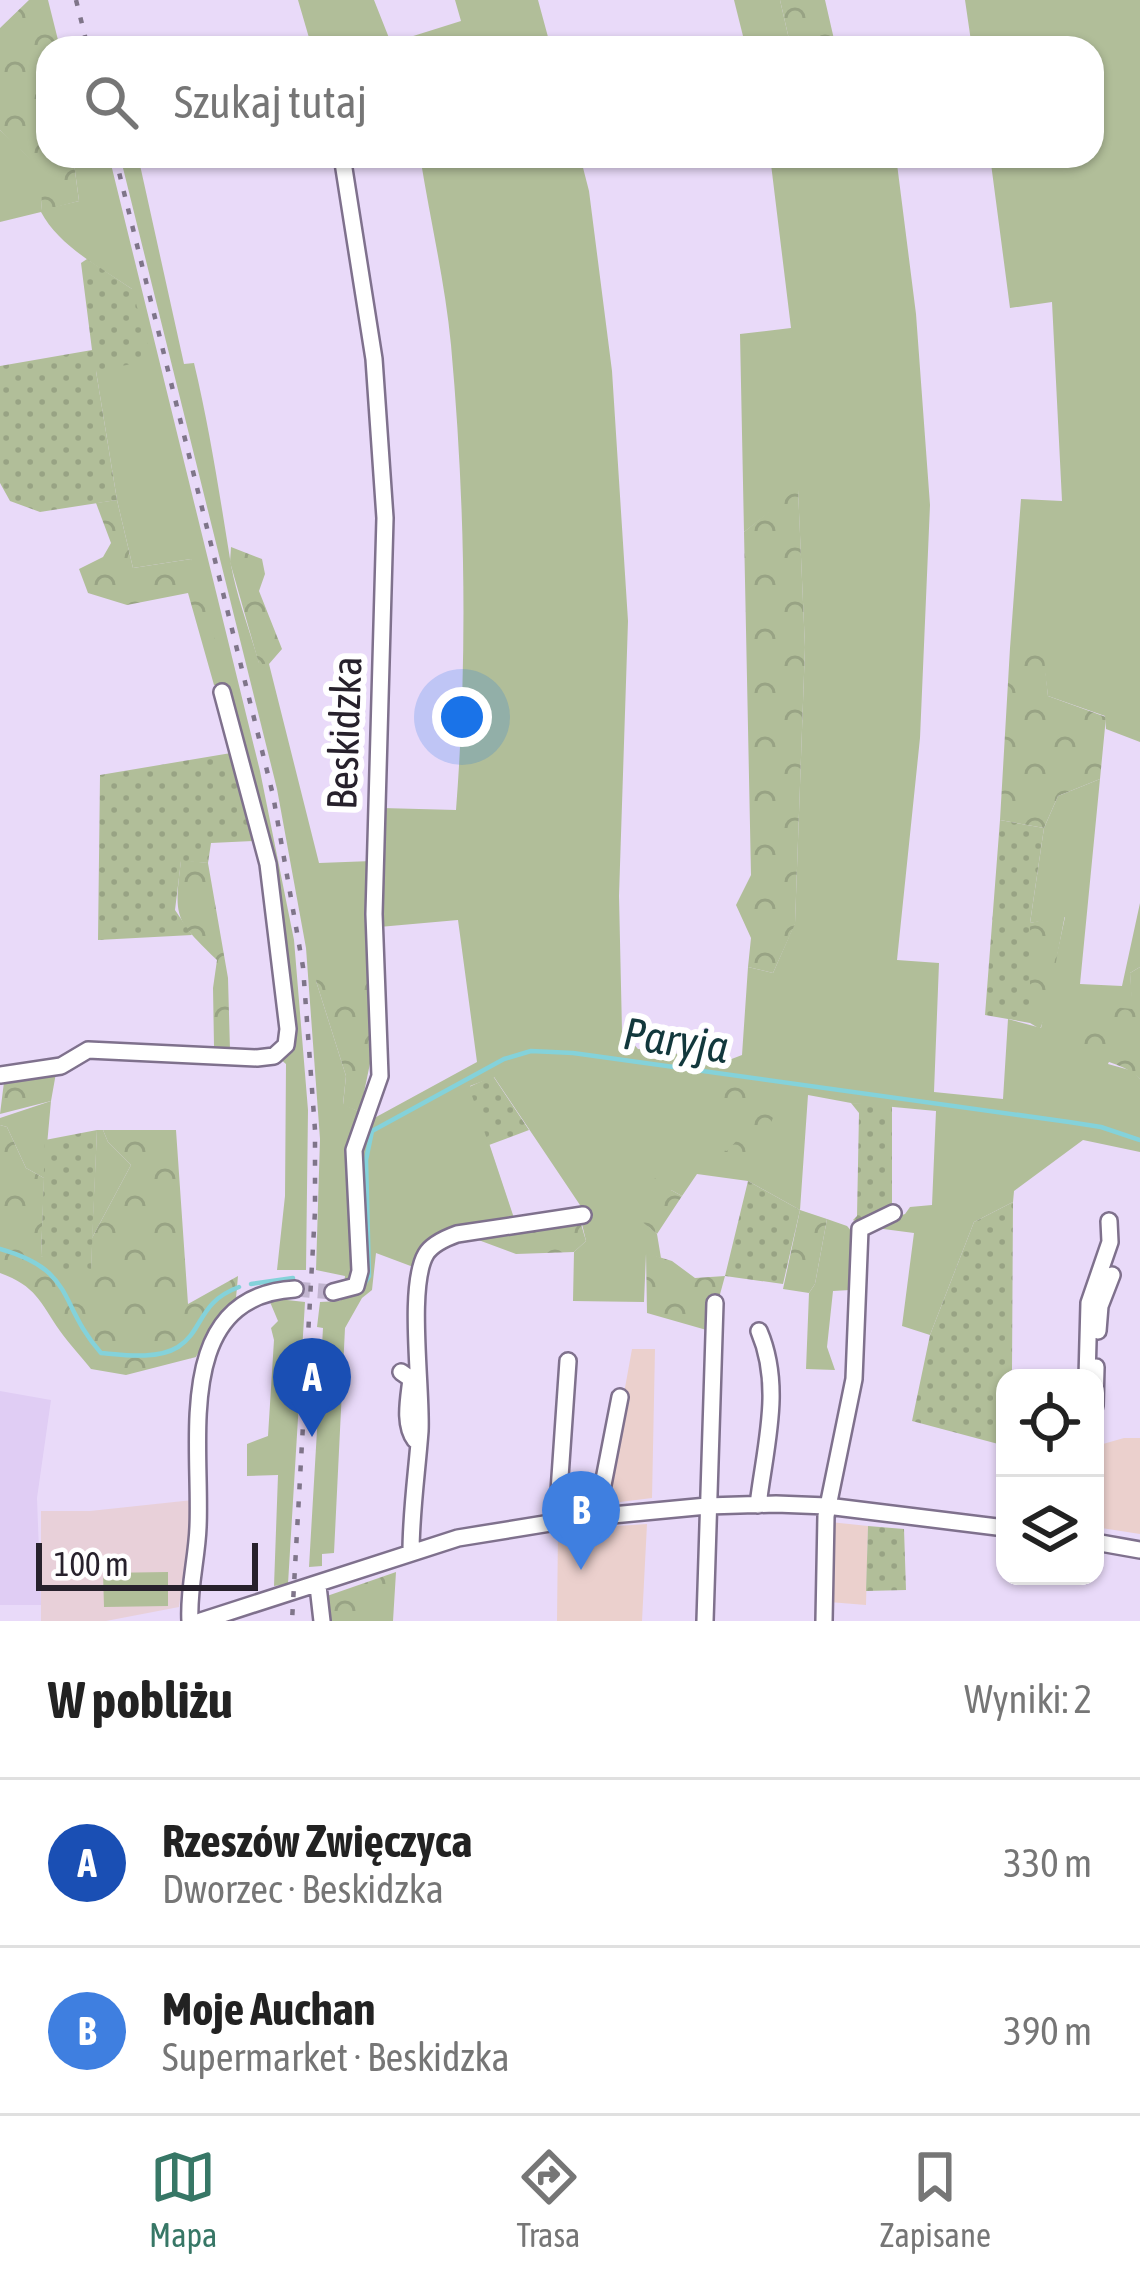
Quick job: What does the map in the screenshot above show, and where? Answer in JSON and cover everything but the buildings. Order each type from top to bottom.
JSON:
[{"type":"street","name":"Beskidzka","points":[[333,1292],[356,1286],[361,1271],[354,1150],[380,1076],[374,914],[385,518],[374,359],[344,168]]},
{"type":"street","points":[[0,1075],[61,1066],[88,1050],[257,1058],[274,1056],[286,1045],[268,865],[222,692]]},
{"type":"street","points":[[824,1621],[827,1506],[854,1379],[860,1229],[892,1213]]},
{"type":"street","points":[[411,1552],[421,1372],[418,1282],[426,1253],[457,1234],[583,1215]]},
{"type":"street","points":[[1087,1369],[1088,1304],[1110,1242],[1109,1221]]},
{"type":"street","points":[[1097,1369],[1100,1306],[1112,1275]]},
{"type":"street","points":[[190,1621],[202,1383],[209,1342],[240,1304],[295,1289]]},
{"type":"street","points":[[705,1621],[715,1303]]},
{"type":"street","points":[[758,1504],[772,1389],[768,1352],[759,1331]]},
{"type":"street","points":[[561,1521],[558,1506],[568,1361]]},
{"type":"street","points":[[401,1372],[411,1378],[410,1434],[418,1444]]},
{"type":"street","points":[[601,1516],[604,1473],[620,1396]]},
{"type":"street","points":[[200,1621],[467,1536],[601,1516],[758,1504],[827,1506],[996,1527]]},
{"type":"street","points":[[1104,1544],[1140,1550]]},
{"type":"street","points":[[318,1586],[322,1621]]},
{"type":"shaded area","points":[[632,1349],[655,1349],[652,1498],[604,1504]]},
{"type":"shaded area","points":[[0,1391],[51,1400],[37,1498],[41,1605],[0,1605]]},
{"type":"shaded area","points":[[1140,1438],[1140,1534],[1104,1528],[1104,1444]]},
{"type":"shaded area","points":[[193,1500],[179,1607],[106,1621],[41,1621],[41,1511]]},
{"type":"shaded area","points":[[830,1522],[868,1526],[866,1605],[829,1602]]},
{"type":"shaded area","points":[[647,1524],[642,1621],[557,1621],[558,1530]]},
{"type":"green space","points":[[29,0],[48,0],[57,36],[36,36],[36,168],[0,130],[0,28]]},
{"type":"green space","points":[[298,0],[374,0],[388,36],[308,36]]},
{"type":"green space","points":[[455,0],[538,0],[548,36],[413,36],[461,21]]},
{"type":"green space","points":[[734,0],[780,0],[788,36],[743,36]]},
{"type":"green space","points":[[780,0],[825,0],[833,36],[788,36]]},
{"type":"green space","points":[[965,0],[1140,0],[1140,742],[1106,729],[1105,716],[1048,696],[1042,649],[1010,648],[1021,499],[1062,501],[1052,302],[1010,308],[992,168],[1104,168],[1104,36],[970,36]]},
{"type":"green space","points":[[0,130],[44,178],[41,210],[79,201],[75,168],[112,168],[260,771],[294,940],[308,1110],[306,1270],[277,1270],[285,1196],[286,1064],[279,1058],[291,1047],[272,864],[191,559],[133,568],[117,500],[96,371],[132,289],[70,246],[41,212],[0,222]]},
{"type":"green space","points":[[36,168],[75,168],[79,201],[41,211]]},
{"type":"green space","points":[[123,168],[141,168],[184,364],[194,363],[200,388],[237,590],[259,663],[269,664],[319,863],[372,861],[372,965],[351,966],[316,981],[346,1076],[343,1104],[360,1112],[354,1278],[344,1286],[345,1276],[316,1270],[320,1139],[306,948],[277,789]]},
{"type":"green space","points":[[422,168],[583,168],[612,371],[628,621],[619,896],[622,1031],[638,1049],[729,1060],[742,1055],[748,967],[773,973],[795,923],[805,647],[798,490],[744,532],[740,334],[791,328],[771,168],[898,168],[916,314],[930,505],[920,738],[897,960],[939,963],[934,1092],[1003,1099],[1008,1019],[1041,1028],[1065,917],[1030,923],[1044,828],[1058,796],[1100,779],[1080,984],[1122,986],[1140,903],[1140,967],[1130,973],[1133,1009],[1108,1064],[1133,1071],[1140,1079],[1140,1152],[1083,1140],[1014,1191],[1013,1202],[974,1222],[930,1335],[902,1326],[914,1233],[868,1227],[905,1214],[910,1207],[932,1205],[936,1111],[808,1095],[800,1210],[748,1181],[697,1174],[682,1196],[671,1190],[671,1170],[640,1219],[657,1234],[661,1258],[646,1254],[644,1302],[573,1301],[574,1252],[586,1241],[582,1224],[588,1217],[494,1077],[470,1086],[515,1221],[467,1227],[416,1268],[376,1253],[372,1290],[345,1328],[334,1553],[322,1554],[322,1566],[309,1567],[323,1328],[317,1327],[320,1302],[354,1294],[360,1150],[367,1122],[477,1062],[458,920],[379,927],[382,808],[456,810],[462,694],[462,519],[445,298]]},
{"type":"green space","points":[[87,259],[132,289],[152,360],[96,371],[117,500],[40,512],[10,501],[0,483],[0,366],[92,350],[81,263]]},
{"type":"green space","points":[[798,488],[805,647],[795,924],[773,973],[748,967],[751,938],[736,905],[751,875],[744,532]]},
{"type":"green space","points":[[117,500],[133,568],[191,559],[196,566],[228,691],[214,685],[188,593],[127,605],[88,593],[79,569],[103,557],[111,543],[96,503]]},
{"type":"green space","points":[[231,547],[262,559],[265,574],[259,591],[282,649],[269,664],[259,664],[230,562]]},
{"type":"green space","points":[[1010,648],[1043,648],[1048,696],[1106,717],[1100,779],[1058,796],[1044,828],[1000,820]]},
{"type":"green space","points":[[231,753],[253,841],[211,843],[208,863],[181,861],[175,910],[192,935],[98,940],[100,775]]},
{"type":"green space","points":[[1000,820],[1044,828],[1030,923],[1030,1023],[985,1015]]},
{"type":"green space","points":[[181,860],[208,863],[228,978],[230,1050],[214,1046],[217,960],[180,916]]},
{"type":"green space","points":[[1065,915],[1040,1029],[1030,1023],[1030,923]]},
{"type":"green space","points":[[322,965],[372,965],[374,1044],[360,1112],[343,1105],[346,1076],[316,981]]},
{"type":"green space","points":[[1140,967],[1140,1079],[1092,1053],[1080,1037],[1095,1005],[1132,1009],[1130,973]]},
{"type":"green space","points":[[732,1069],[776,1076],[784,1090],[748,1181],[740,1167],[696,1161],[699,1146],[727,1151],[740,1137],[713,1076]]},
{"type":"green space","points":[[56,1073],[51,1101],[0,1114],[4,1082]]},
{"type":"green space","points":[[493,1076],[529,1130],[489,1145],[469,1087]]},
{"type":"green space","points":[[51,1101],[44,1178],[26,1168],[0,1118]]},
{"type":"green space","points":[[851,1103],[892,1104],[892,1209],[860,1224],[853,1220],[857,1216],[859,1113]]},
{"type":"green space","points":[[0,1125],[7,1127],[26,1168],[44,1178],[41,1256],[91,1269],[92,1238],[131,1165],[103,1130],[176,1130],[188,1304],[238,1276],[236,1298],[215,1322],[196,1357],[126,1375],[91,1369],[36,1296],[0,1273]]},
{"type":"green space","points":[[97,1130],[103,1130],[131,1165],[92,1238]]},
{"type":"green space","points":[[97,1130],[91,1270],[73,1274],[41,1256],[45,1140]]},
{"type":"green space","points":[[671,1168],[671,1190],[682,1196],[657,1234],[640,1220],[636,1191]]},
{"type":"green space","points":[[748,1181],[800,1210],[783,1284],[725,1276]]},
{"type":"green space","points":[[1013,1202],[1012,1369],[996,1369],[996,1443],[912,1421],[930,1335],[974,1222]]},
{"type":"green space","points":[[800,1210],[827,1219],[815,1284],[809,1293],[783,1289]]},
{"type":"green space","points":[[827,1219],[854,1234],[850,1290],[833,1291],[827,1347],[835,1370],[806,1369],[809,1293],[815,1284]]},
{"type":"green space","points":[[581,1224],[586,1241],[574,1252],[516,1254],[473,1238]]},
{"type":"green space","points":[[646,1253],[672,1261],[695,1278],[725,1276],[710,1331],[647,1313]]},
{"type":"green space","points":[[270,1302],[305,1302],[288,1584],[274,1586],[278,1475],[247,1476],[247,1444],[268,1436],[271,1328],[278,1321]]},
{"type":"green space","points":[[868,1526],[904,1529],[906,1590],[866,1591]]},
{"type":"green space","points":[[168,1572],[168,1606],[104,1607],[103,1573]]},
{"type":"green space","points":[[396,1572],[393,1621],[328,1621],[327,1596]]},
{"type":"waterway","name":"Paryja","points":[[364,1284],[369,1276],[366,1160],[372,1131],[504,1059],[531,1051],[1069,1122],[1140,1140]]},
{"type":"waterway","name":"Paryja","points":[[0,1249],[25,1258],[54,1278],[101,1353],[140,1356],[170,1351],[186,1340],[216,1300],[239,1287]]},
{"type":"waterway","points":[[251,1284],[293,1278]]},
{"type":"tunnel","points":[[295,1289],[333,1292]]},
{"type":"railway","points":[[76,0],[85,36]]},
{"type":"railway","points":[[118,168],[273,795],[303,967],[315,1130],[315,1211],[292,1621]]},
{"type":"place","name":"Rzeszów Zwięczyca","points":[[312,1437]]},
{"type":"place","name":"Moje Auchan","points":[[581,1570]]}]
